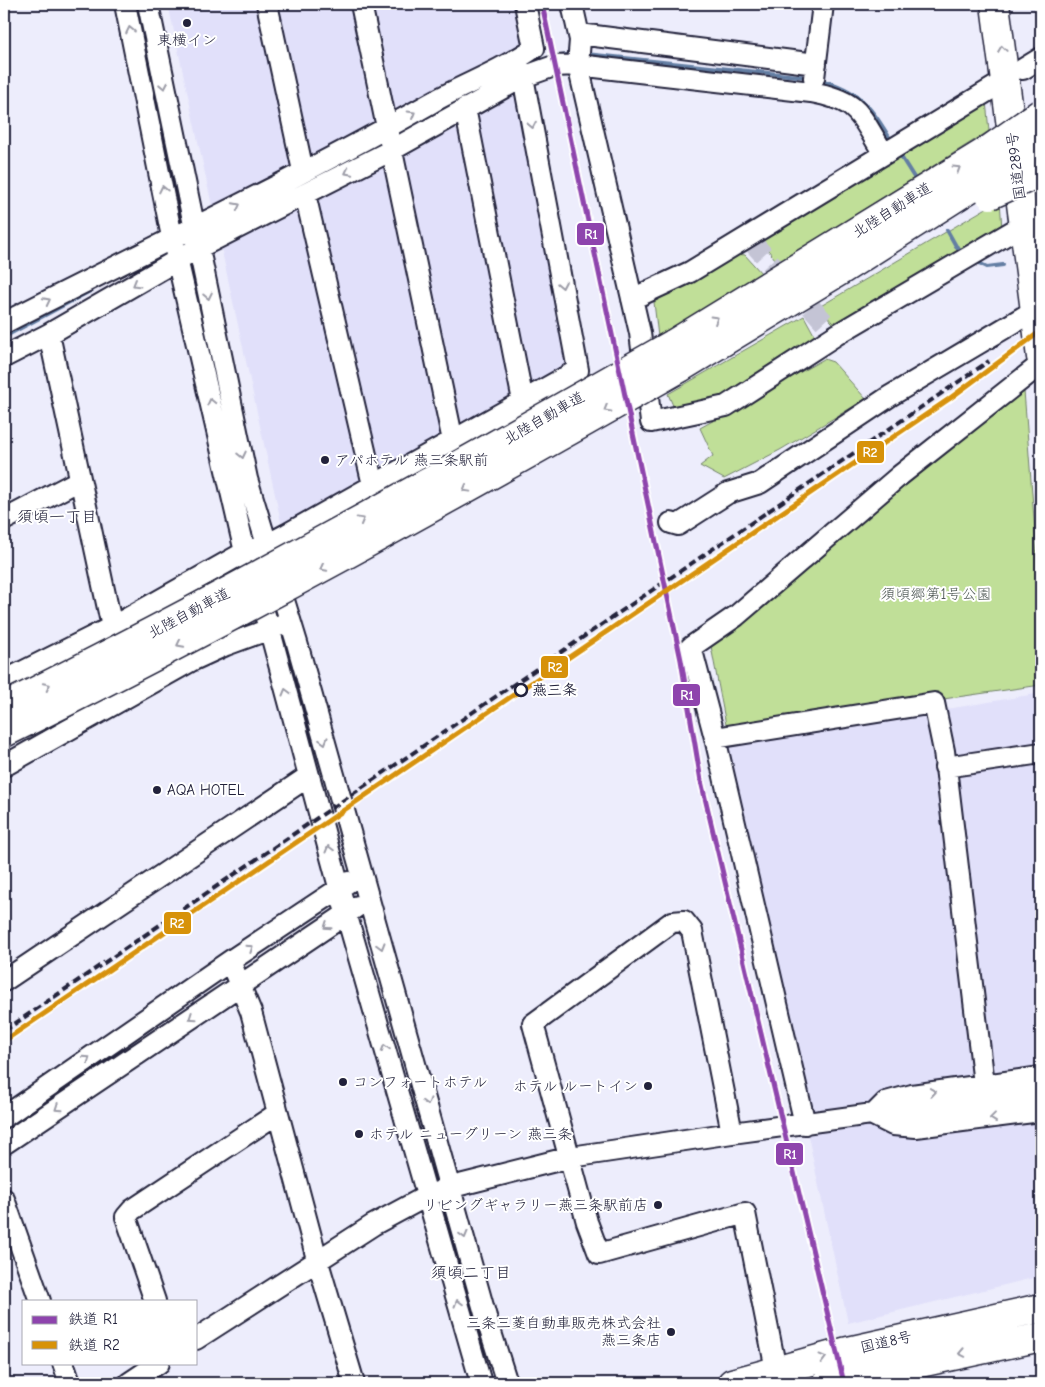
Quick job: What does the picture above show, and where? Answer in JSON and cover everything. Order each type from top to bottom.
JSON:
[{"type":"highway","name":"国道289号","points":[[995,4],[1024,69]]},
{"type":"highway","name":"国道289号","points":[[1014,4],[1024,69],[1035,310],[1041,357]]},
{"type":"highway","name":"北陸自動車道","points":[[989,174],[1041,113]]},
{"type":"highway","name":"北陸自動車道","points":[[4,707],[192,611],[840,271],[1041,142]]},
{"type":"highway","points":[[989,174],[1041,172]]},
{"type":"highway","name":"北陸自動車道","points":[[4,733],[200,634],[321,570],[676,356]]},
{"type":"highway","name":"国道8号","points":[[732,1383],[844,1352],[1036,1307]]},
{"type":"highway","name":"国道8号","points":[[828,1383],[1041,1337]]},
{"type":"street","points":[[125,4],[172,237],[245,552],[270,631],[346,913],[481,1383]]},
{"type":"street","points":[[148,4],[234,424],[266,545],[290,621],[361,875],[452,1188],[486,1317],[508,1383]]},
{"type":"street","points":[[267,4],[303,171]]},
{"type":"street","points":[[361,4],[453,441]]},
{"type":"street","points":[[4,323],[303,171],[465,108],[520,69],[534,48],[525,4]]},
{"type":"street","points":[[572,4],[579,49],[640,333],[651,422],[726,406],[833,331],[1032,222]]},
{"type":"street","points":[[814,78],[823,4]]},
{"type":"street","points":[[579,49],[814,78]]},
{"type":"street","points":[[4,357],[49,334],[198,248],[305,194],[389,139],[456,89],[520,69],[554,66],[579,49],[814,78],[851,105],[894,149]]},
{"type":"street","points":[[4,681],[112,627],[245,552],[266,545],[578,370],[520,69]]},
{"type":"street","points":[[632,299],[690,272],[749,238],[1024,69]]},
{"type":"street","points":[[465,108],[523,401]]},
{"type":"street","points":[[305,194],[373,485]]},
{"type":"street","points":[[671,523],[678,525],[728,493],[760,483],[890,396],[1035,310]]},
{"type":"street","points":[[49,334],[112,627]]},
{"type":"street","points":[[805,1124],[715,738],[691,647],[736,616],[898,477],[1041,364]]},
{"type":"street","points":[[4,520],[80,480]]},
{"type":"street","points":[[4,766],[190,661],[226,645],[270,631],[290,621]]},
{"type":"street","points":[[715,738],[934,703],[945,767],[984,1084]]},
{"type":"street","points":[[945,767],[1041,753]]},
{"type":"street","points":[[4,981],[309,776]]},
{"type":"street","points":[[4,1117],[230,961],[361,875]]},
{"type":"street","points":[[4,1144],[368,899]]},
{"type":"street","points":[[732,1133],[692,931],[684,921],[672,922],[534,1024],[587,1222],[599,1254],[745,1213],[776,1370]]},
{"type":"street","points":[[230,961],[251,1012],[317,1260],[354,1383]]},
{"type":"street","points":[[873,1115],[886,1102],[912,1096],[1041,1077]]},
{"type":"street","points":[[198,1338],[373,1225],[427,1196],[452,1188],[571,1157],[732,1133],[1041,1092]]},
{"type":"street","points":[[873,1115],[893,1125],[916,1127],[1041,1112]]},
{"type":"street","points":[[155,1300],[126,1217],[132,1210],[278,1113]]},
{"type":"street","points":[[4,1199],[40,1300]]},
{"type":"street","points":[[63,1364],[70,1383]]},
{"type":"street","points":[[129,1383],[158,1364]]},
{"type":"shaded area","points":[[168,4],[519,4],[528,47],[514,53],[569,368],[290,526],[281,522]]},
{"type":"shaded area","points":[[1034,4],[1041,4],[1041,44],[1038,42]]},
{"type":"shaded area","points":[[1041,693],[1041,1276],[848,1323],[726,752],[729,746]]},
{"type":"green space","points":[[986,101],[989,131],[778,263],[762,242],[764,237]]},
{"type":"green space","points":[[1000,200],[1002,229],[838,329],[819,307]]},
{"type":"green space","points":[[736,254],[745,255],[762,274],[658,337],[654,302]]},
{"type":"green space","points":[[804,316],[816,338],[722,403],[678,417],[668,394]]},
{"type":"green space","points":[[824,359],[833,362],[866,399],[780,450],[724,479],[700,466],[713,456],[700,428]]},
{"type":"green space","name":"須頃郷第1号公園","points":[[1024,391],[1041,608],[1041,685],[727,730],[710,641]]},
{"type":"waterway","points":[[554,57],[574,54]]},
{"type":"waterway","points":[[586,54],[807,77]]},
{"type":"waterway","points":[[819,80],[833,84],[855,95],[871,110],[892,142]]},
{"type":"waterway","points":[[395,136],[429,118]]},
{"type":"waterway","points":[[315,177],[385,142]]},
{"type":"waterway","points":[[898,152],[915,179]]},
{"type":"waterway","points":[[947,230],[956,246],[963,252]]},
{"type":"waterway","points":[[981,264],[987,267],[1003,265]]},
{"type":"waterway","points":[[4,337],[92,290]]},
{"type":"tunnel","points":[[750,240],[829,327]]},
{"type":"railway","points":[[542,4],[681,660],[701,781],[844,1383]]},
{"type":"railway","points":[[4,1041],[949,399],[1041,331]]},
{"type":"railway","points":[[4,1031],[989,361]]},
{"type":"rail line","name":"R1","points":[[542,4],[681,660],[701,781],[844,1383]]},
{"type":"rail line","name":"R2","points":[[4,1041],[949,399],[1041,331]]},
{"type":"place","name":"東横イン","points":[[187,23]]},
{"type":"place","name":"アパホテル 燕三条駅前","points":[[325,460]]},
{"type":"place","name":"燕三条","points":[[521,690]]},
{"type":"place","name":"AQA HOTEL","points":[[157,790]]},
{"type":"place","name":"コンフォートホテル","points":[[343,1082]]},
{"type":"place","name":"ホテル ルートイン","points":[[648,1086]]},
{"type":"place","name":"ホテル ニューグリーン 燕三条","points":[[359,1134]]},
{"type":"place","name":"リビングギャラリー燕三条駅前店","points":[[658,1205]]},
{"type":"place","name":"三条三菱自動車販売株式会社 燕三条店","points":[[671,1332]]},
{"type":"district","name":"須頃一丁目","points":[[57,517]]},
{"type":"district","name":"須頃二丁目","points":[[471,1273]]}]
